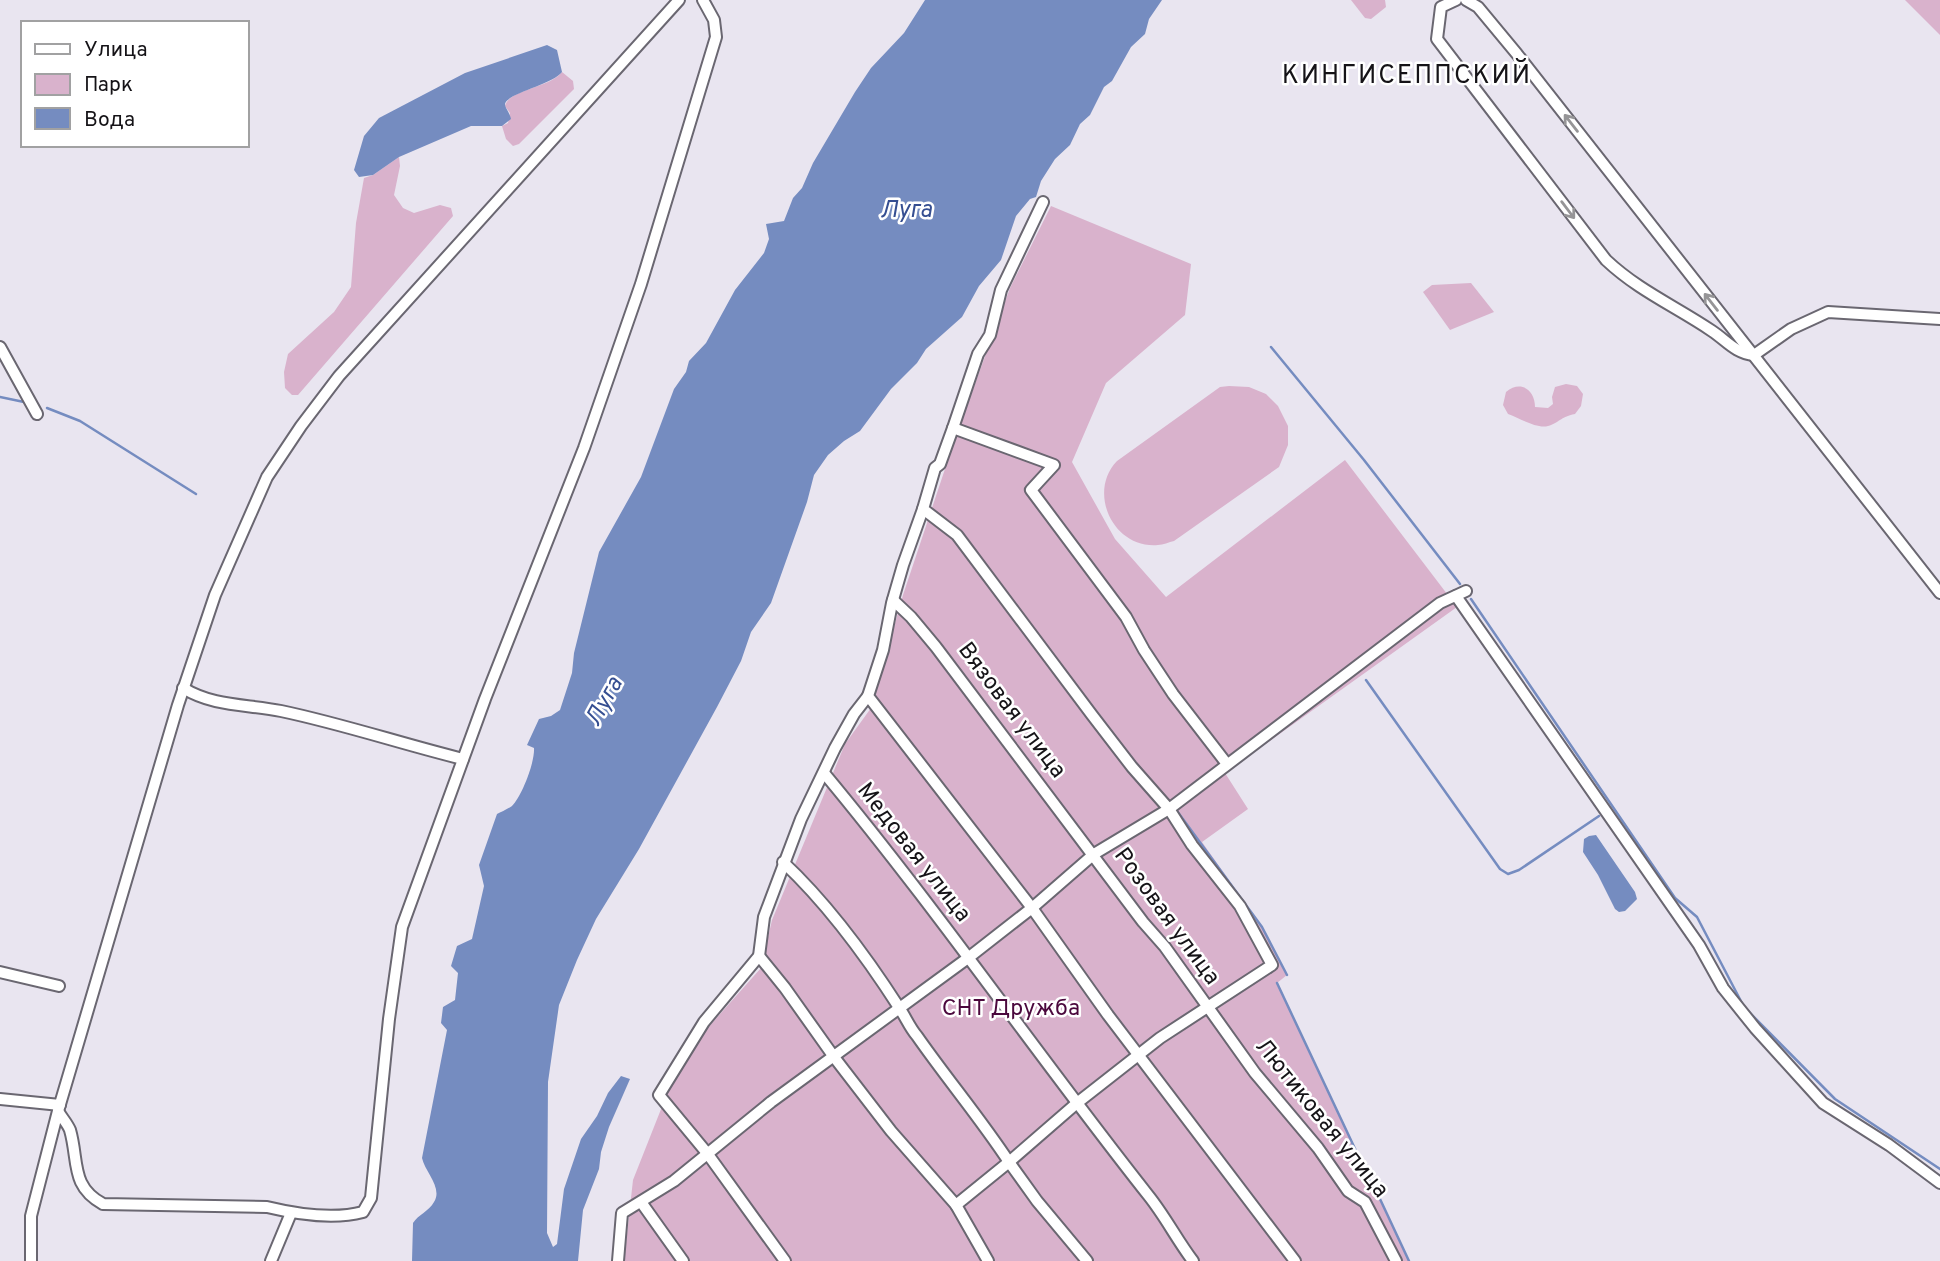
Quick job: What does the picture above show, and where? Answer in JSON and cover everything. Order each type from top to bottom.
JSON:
[{"type":"street","points":[[31,1261],[31,1216],[59,1108],[183,688],[215,595],[267,477],[339,376],[679,0]]},
{"type":"street","points":[[59,1108],[71,1134],[81,1185],[103,1204],[267,1207],[290,1213],[350,1216],[363,1212],[371,1198],[389,1019],[402,927],[485,699],[584,448],[645,272],[716,37],[714,20],[704,0]]},
{"type":"street","points":[[1456,0],[1441,7],[1437,39],[1606,260],[1628,281],[1712,331],[1741,354],[1754,355],[1791,329],[1828,312],[1940,319]]},
{"type":"street","points":[[1466,0],[1478,7],[1517,54],[1940,593]]},
{"type":"street","points":[[785,1261],[707,1153],[659,1095],[704,1022],[759,956],[764,917],[801,818],[854,713],[868,696],[883,650],[893,600],[935,468],[940,464],[978,354],[990,335],[1001,290],[1043,202]]},
{"type":"street","points":[[0,347],[37,414]]},
{"type":"street","points":[[953,428],[1054,465],[1031,490],[1126,617],[1173,694],[1227,764]]},
{"type":"street","points":[[923,509],[957,535],[1091,715],[1169,809],[1192,845],[1240,906],[1272,965],[1138,1054],[956,1205]]},
{"type":"street","points":[[618,1261],[622,1213],[674,1181],[771,1102],[968,958],[1032,908],[1093,853],[1169,809],[1440,603],[1461,594],[1699,945],[1723,988],[1755,1028],[1823,1102],[1889,1145],[1940,1183]]},
{"type":"street","name":"Вязовая улица","points":[[893,600],[936,647],[1093,853]]},
{"type":"street","points":[[183,688],[198,697],[235,706],[278,710],[463,759]]},
{"type":"street","points":[[868,696],[1032,908],[1138,1054],[1295,1261]]},
{"type":"street","name":"Медовая улица","points":[[824,774],[873,832],[1149,1196],[1193,1261]]},
{"type":"street","name":"Розовая улица","points":[[1093,853],[1207,1007]]},
{"type":"street","points":[[783,863],[803,881],[842,926],[901,1009],[914,1033],[1037,1201],[1087,1261]]},
{"type":"street","points":[[759,956],[891,1131],[956,1205],[988,1261]]},
{"type":"street","points":[[0,972],[59,986]]},
{"type":"street","name":"Лютиковая улица","points":[[1207,1007],[1255,1073],[1318,1148],[1348,1191],[1365,1202],[1396,1261]]},
{"type":"street","points":[[0,1099],[59,1108]]},
{"type":"street","points":[[641,1202],[683,1261]]},
{"type":"street","points":[[271,1261],[290,1213]]},
{"type":"green space","points":[[1351,0],[1385,0],[1386,7],[1371,19],[1365,18]]},
{"type":"green space","points":[[1905,0],[1940,0],[1940,35]]},
{"type":"green space","points":[[562,72],[573,81],[574,89],[519,144],[513,146],[506,139],[502,126],[508,123],[510,113],[505,106],[508,100],[549,82]]},
{"type":"green space","points":[[399,157],[400,166],[394,195],[403,208],[414,213],[440,205],[451,208],[453,216],[298,395],[292,395],[285,388],[284,372],[288,354],[334,312],[351,287],[356,223],[364,178]]},
{"type":"green space","name":"СНТ Дружба","points":[[1051,206],[1191,264],[1185,315],[1106,383],[1072,462],[1115,539],[1166,597],[1345,460],[1457,607],[1225,773],[1248,809],[1202,842],[1262,927],[1287,975],[1277,983],[1409,1261],[624,1261],[633,1180],[667,1094],[704,1032],[761,968],[772,920],[845,744],[871,708],[903,595],[957,433],[1010,288]]},
{"type":"green space","points":[[1471,283],[1494,312],[1450,330],[1423,292],[1432,285]]},
{"type":"green space","points":[[1566,384],[1577,386],[1583,394],[1581,406],[1575,414],[1548,426],[1533,425],[1508,414],[1503,405],[1506,392],[1511,388],[1521,387],[1530,391],[1535,407],[1548,408],[1553,404],[1555,387]]},
{"type":"green space","points":[[1220,387],[1249,387],[1266,394],[1278,406],[1288,426],[1288,445],[1279,467],[1174,541],[1158,545],[1142,544],[1128,538],[1109,516],[1104,488],[1108,474],[1117,461]]},
{"type":"water","name":"Луга","points":[[925,0],[1162,0],[1149,19],[1145,34],[1131,47],[1112,81],[1104,87],[1090,115],[1080,124],[1070,145],[1055,159],[1041,181],[1036,197],[1030,199],[1016,216],[1001,260],[979,286],[962,317],[926,349],[917,363],[891,389],[860,431],[828,455],[814,475],[771,603],[751,632],[741,661],[717,707],[639,849],[596,919],[577,960],[559,1005],[548,1082],[547,1233],[553,1247],[557,1244],[564,1189],[581,1139],[621,1076],[630,1079],[609,1127],[599,1169],[583,1210],[578,1261],[412,1261],[413,1223],[432,1205],[436,1197],[435,1186],[422,1158],[447,1030],[441,1023],[443,1007],[455,1000],[458,973],[451,966],[457,946],[472,939],[484,886],[479,865],[497,814],[512,806],[524,787],[534,754],[534,748],[527,745],[539,719],[560,710],[572,673],[574,653],[599,552],[641,477],[674,389],[686,372],[689,361],[706,343],[735,290],[764,253],[769,239],[766,224],[784,221],[793,198],[802,188],[813,163],[855,92],[871,68],[904,33]]},
{"type":"water","points":[[547,45],[557,50],[562,72],[557,77],[508,100],[505,106],[511,119],[502,126],[471,126],[399,157],[373,175],[359,177],[354,170],[364,136],[379,118],[465,73]]},
{"type":"water","points":[[1596,835],[1635,892],[1637,899],[1625,911],[1619,912],[1615,909],[1583,852],[1584,839]]},
{"type":"waterway","points":[[1271,347],[1364,460],[1460,584]]},
{"type":"waterway","points":[[0,397],[24,402]]},
{"type":"waterway","points":[[47,408],[80,421],[196,494]]},
{"type":"waterway","points":[[1471,599],[1675,898],[1697,917],[1744,1007],[1835,1099],[1940,1169]]},
{"type":"waterway","points":[[1366,680],[1500,869],[1508,874],[1519,870],[1599,816]]},
{"type":"waterway","points":[[1177,811],[1262,927],[1287,975]]},
{"type":"waterway","points":[[1277,983],[1373,1187]]},
{"type":"waterway","points":[[1380,1199],[1409,1261]]},
{"type":"district","name":"КИНГИСЕППСКИЙ","points":[[1407,76]]}]
